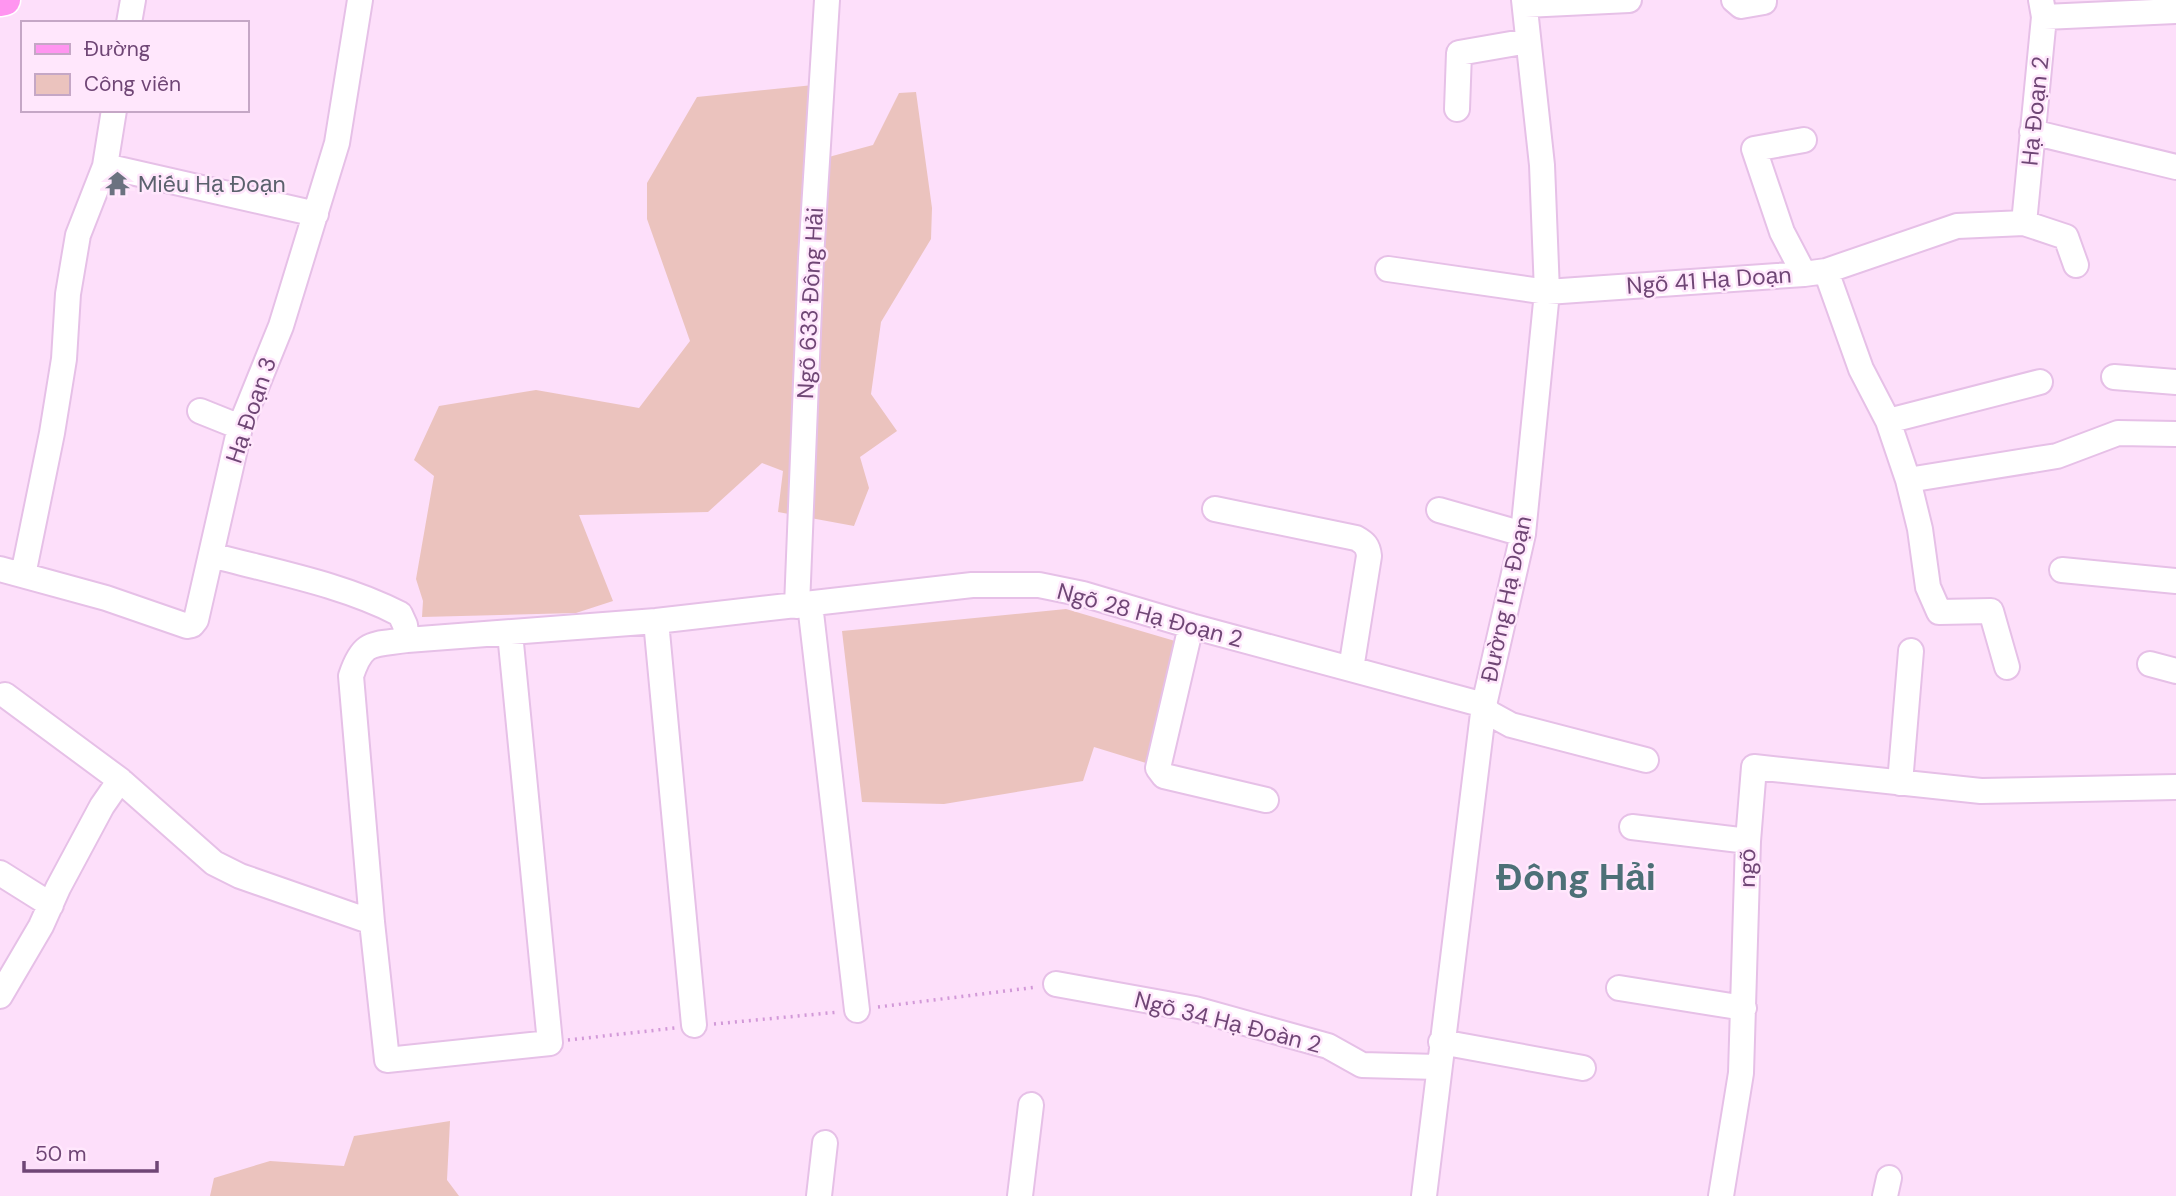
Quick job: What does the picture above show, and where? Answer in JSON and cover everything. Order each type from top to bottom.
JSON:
[{"type":"main road","points":[[0,1],[5,0]]},
{"type":"street","points":[[129,21],[133,0]]},
{"type":"street","name":"Hạ Đoạn 3","points":[[11,572],[106,598],[187,626],[196,620],[240,427],[281,326],[338,143],[360,0]]},
{"type":"street","name":"Ngõ 633 Đông Hải","points":[[827,0],[811,258],[804,605],[857,1010]]},
{"type":"street","points":[[1525,2],[1629,0]]},
{"type":"street","points":[[1734,0],[1741,5],[1764,0]]},
{"type":"street","name":"Đường Hạ Đoạn","points":[[1424,1196],[1483,705],[1523,534],[1547,292],[1542,165],[1525,2]]},
{"type":"street","points":[[2043,9],[2176,11]]},
{"type":"street","name":"Hạ Đoạn 2","points":[[2024,223],[2043,9]]},
{"type":"street","points":[[1457,109],[1459,53],[1528,41]]},
{"type":"street","points":[[11,572],[52,433],[62,371],[68,294],[78,235],[105,166],[114,112]]},
{"type":"street","points":[[2032,132],[2176,167]]},
{"type":"street","points":[[1804,140],[1754,149],[1782,232],[1815,272],[1888,421],[1908,480],[1920,529],[1928,587],[1938,612],[1991,611],[2007,667]]},
{"type":"street","points":[[105,166],[316,214]]},
{"type":"street","points":[[2024,223],[2066,237],[2076,265]]},
{"type":"street","name":"Ngõ 41 Hạ Doạn","points":[[1388,269],[1547,292],[1815,272],[1957,226],[2024,223]]},
{"type":"street","points":[[2114,377],[2176,382]]},
{"type":"street","points":[[1888,421],[2040,382]]},
{"type":"street","points":[[200,411],[240,427]]},
{"type":"street","points":[[1908,480],[2057,456],[2118,433],[2176,434]]},
{"type":"street","points":[[1215,509],[1365,542],[1369,556],[1351,669]]},
{"type":"street","points":[[1439,510],[1523,534]]},
{"type":"street","points":[[211,555],[326,586],[390,609],[400,614],[407,640]]},
{"type":"street","points":[[2062,570],[2176,581]]},
{"type":"street","name":"Ngõ 28 Hạ Đoạn 2","points":[[372,922],[351,676],[358,657],[368,646],[407,640],[656,621],[972,584],[1039,584],[1483,705]]},
{"type":"street","points":[[656,621],[694,1026]]},
{"type":"street","points":[[1191,626],[1157,768],[1164,776],[1266,800]]},
{"type":"street","points":[[5,695],[120,780],[214,863],[240,876],[372,922],[387,1060],[550,1043],[510,633]]},
{"type":"street","points":[[1900,783],[1911,651]]},
{"type":"street","points":[[2150,664],[2176,671]]},
{"type":"street","points":[[1483,705],[1489,713],[1511,725],[1646,760]]},
{"type":"street","name":"ngõ","points":[[1721,1196],[1741,1073],[1748,841],[1754,767],[1981,791],[2176,788]]},
{"type":"street","points":[[0,996],[41,926],[102,806],[120,780]]},
{"type":"street","points":[[1632,827],[1748,841]]},
{"type":"street","points":[[0,873],[51,905]]},
{"type":"street","name":"Ngõ 34 Hạ Đoàn 2","points":[[1056,984],[1195,1009],[1328,1046],[1362,1065],[1438,1067]]},
{"type":"street","points":[[1619,988],[1744,1008]]},
{"type":"street","points":[[1441,1042],[1583,1068]]},
{"type":"street","points":[[1020,1196],[1031,1105]]},
{"type":"street","points":[[819,1196],[825,1143]]},
{"type":"path","points":[[550,1043],[857,1010],[1056,984]]},
{"type":"green space","points":[[833,83],[825,158],[873,145],[899,93],[916,92],[932,208],[931,239],[881,322],[871,394],[897,431],[860,457],[869,488],[854,526],[778,512],[783,471],[762,463],[708,512],[579,515],[613,601],[576,613],[422,617],[423,601],[416,579],[434,476],[414,460],[439,406],[536,390],[639,408],[690,341],[647,219],[647,183],[697,97]]},
{"type":"green space","points":[[1066,609],[1175,641],[1146,763],[1094,747],[1083,781],[944,804],[862,802],[842,631]]},
{"type":"green space","points":[[450,1121],[447,1180],[459,1196],[210,1196],[214,1178],[270,1161],[344,1166],[354,1136]]},
{"type":"place","name":"Miếu Hạ Đoạn","points":[[118,184]]},
{"type":"district","name":"Đông Hải","points":[[1576,877]]}]
